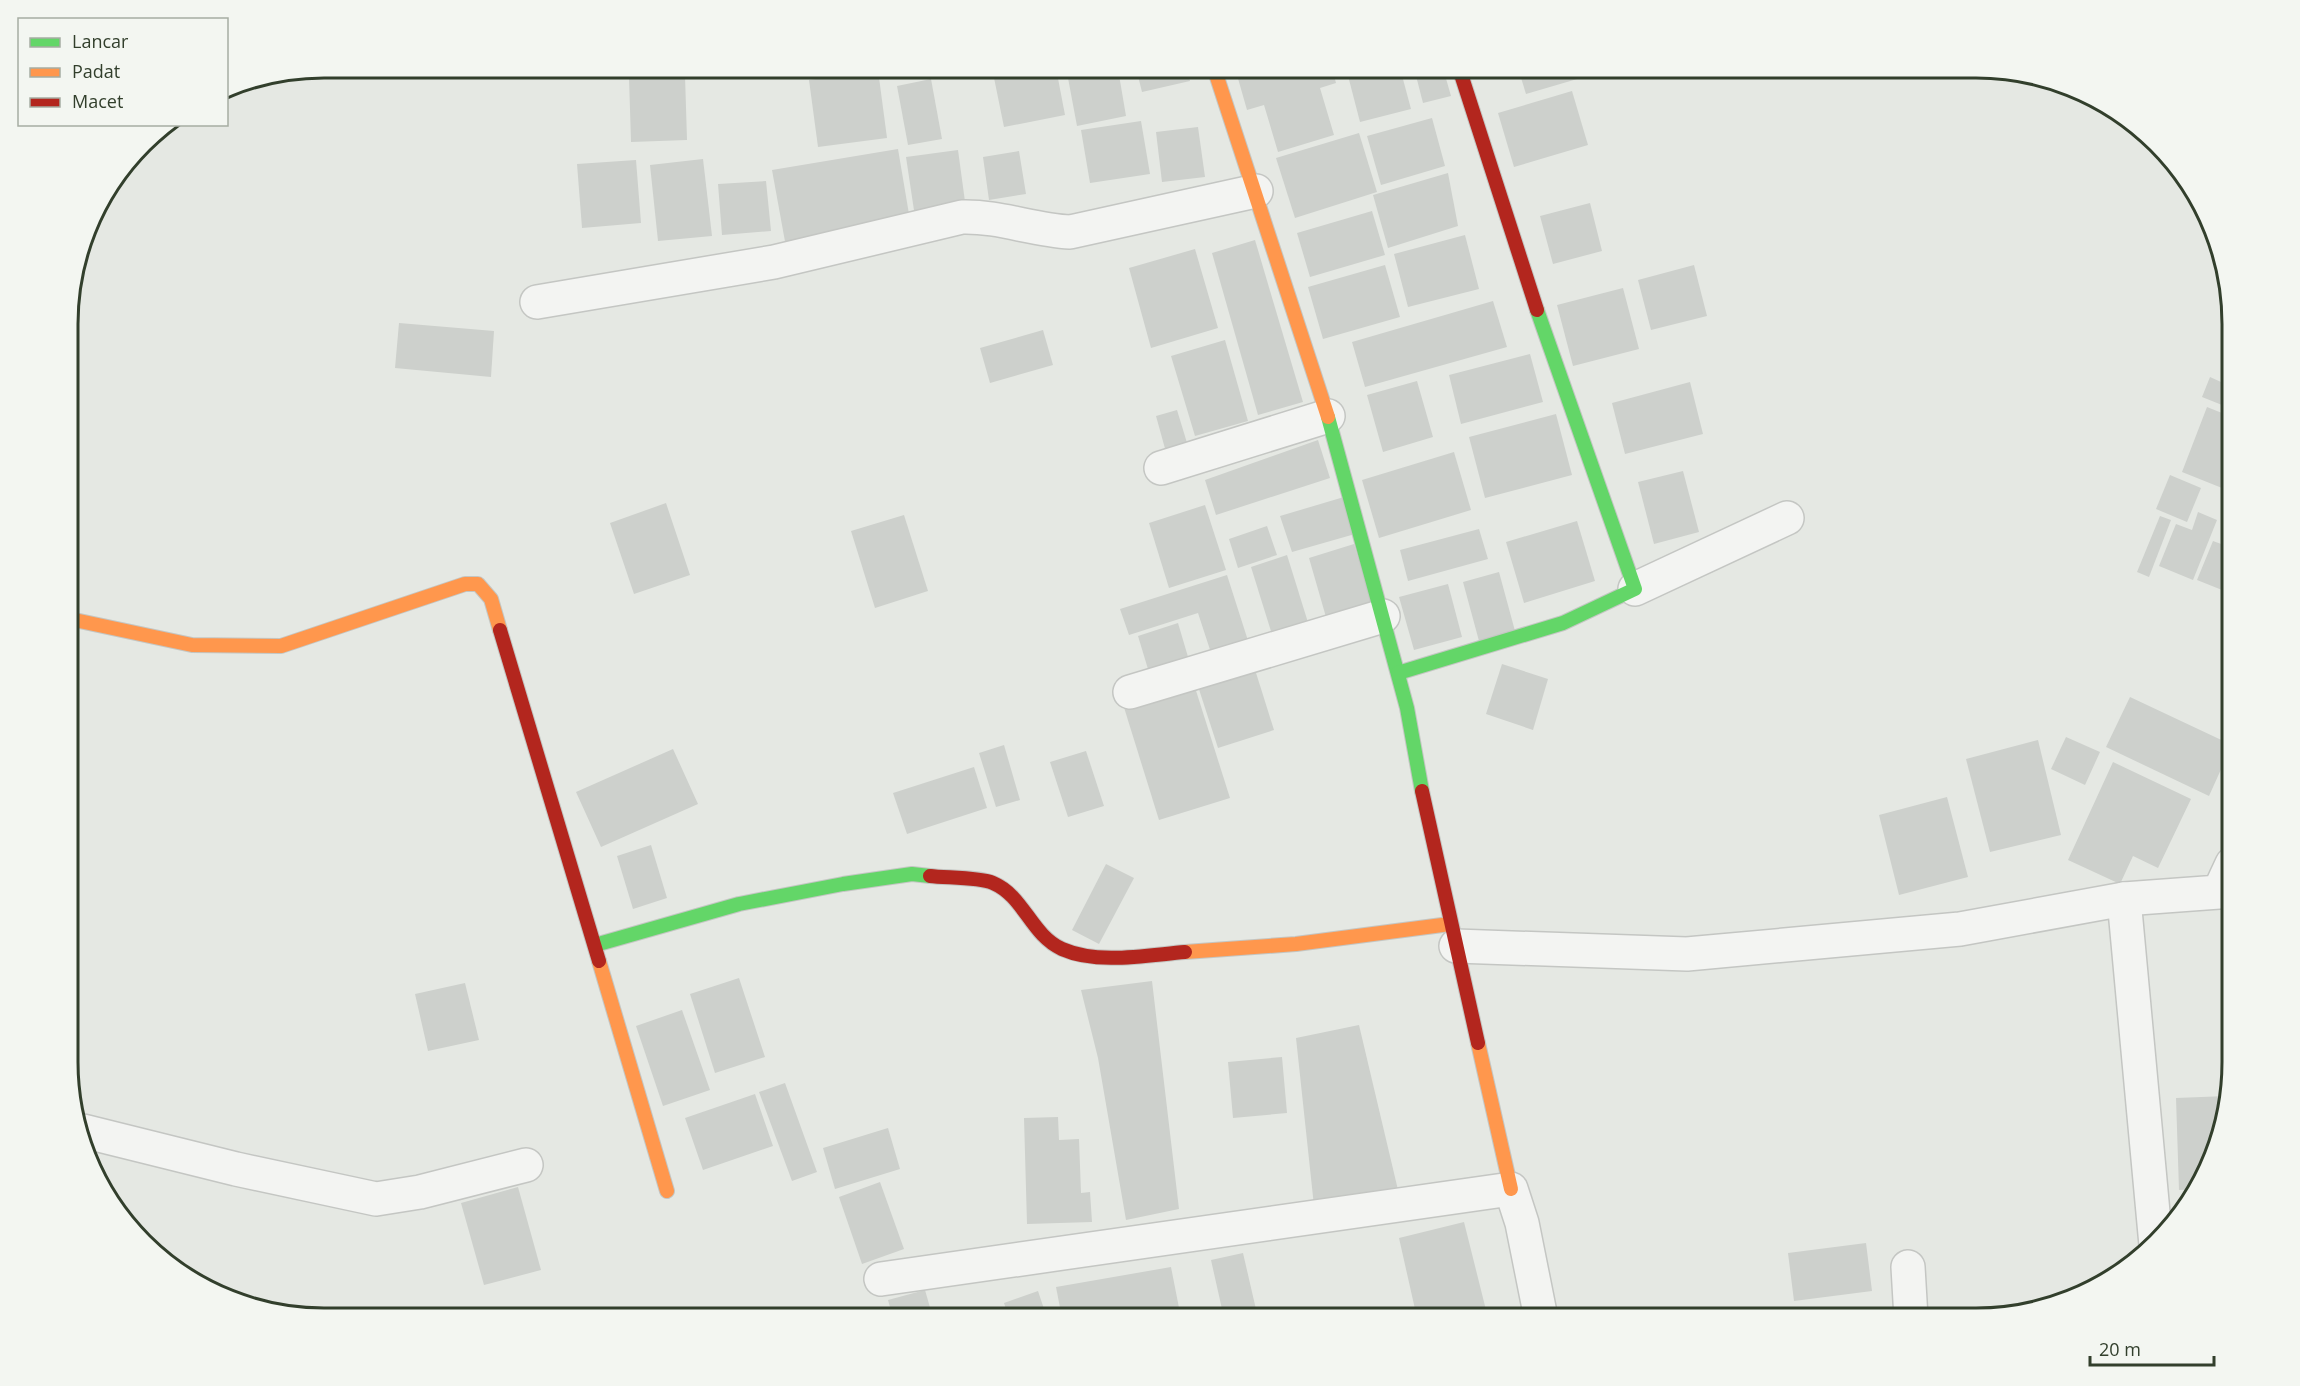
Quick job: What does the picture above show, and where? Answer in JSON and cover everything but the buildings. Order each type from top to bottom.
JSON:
[{"type":"street","points":[[1217,78],[1328,416],[1398,673],[1407,708],[1431,840],[1510,1189],[1522,1223],[1539,1308]]},
{"type":"street","points":[[1463,78],[1515,248],[1635,589]]},
{"type":"street","points":[[537,302],[774,262],[962,217],[983,216],[1051,231],[1070,232],[1256,191]]},
{"type":"street","points":[[1161,468],[1328,416]]},
{"type":"street","points":[[1398,673],[1563,623],[1787,518]]},
{"type":"street","points":[[78,621],[192,645],[281,646],[465,584],[478,584],[491,599],[596,945],[667,1191]]},
{"type":"street","points":[[1130,692],[1383,616]]},
{"type":"street","points":[[596,945],[739,904],[843,884],[912,874],[993,883],[1017,901],[1037,931],[1062,949],[1094,956],[1138,956],[1453,935],[1687,954],[1960,929],[2124,899],[2222,885]]},
{"type":"street","points":[[2124,899],[2155,1231]]},
{"type":"street","points":[[88,1132],[236,1169],[376,1199],[420,1192],[526,1166]]},
{"type":"street","points":[[881,1279],[1510,1189]]},
{"type":"street","points":[[1908,1267],[1910,1308]]},
{"type":"traffic: fast","points":[[1398,673],[1563,623],[1635,589],[1537,310]]},
{"type":"traffic: fast","points":[[1328,417],[1407,708],[1422,791]]},
{"type":"traffic: fast","points":[[595,945],[739,904],[843,884],[912,874],[930,876]]},
{"type":"traffic: slow","points":[[1217,78],[1328,417]]},
{"type":"traffic: slow","points":[[78,621],[192,645],[281,646],[465,584],[478,584],[491,599],[500,630]]},
{"type":"traffic: slow","points":[[1185,952],[1296,944],[1450,924]]},
{"type":"traffic: slow","points":[[599,961],[667,1191]]},
{"type":"traffic: slow","points":[[1478,1043],[1511,1189]]},
{"type":"traffic: jam","points":[[1462,78],[1537,310]]},
{"type":"traffic: jam","points":[[500,630],[599,961]]},
{"type":"traffic: jam","points":[[1422,791],[1478,1043]]},
{"type":"traffic: jam","points":[[930,876],[993,883],[1012,897],[1051,943],[1076,954],[1123,958],[1185,952]]}]
